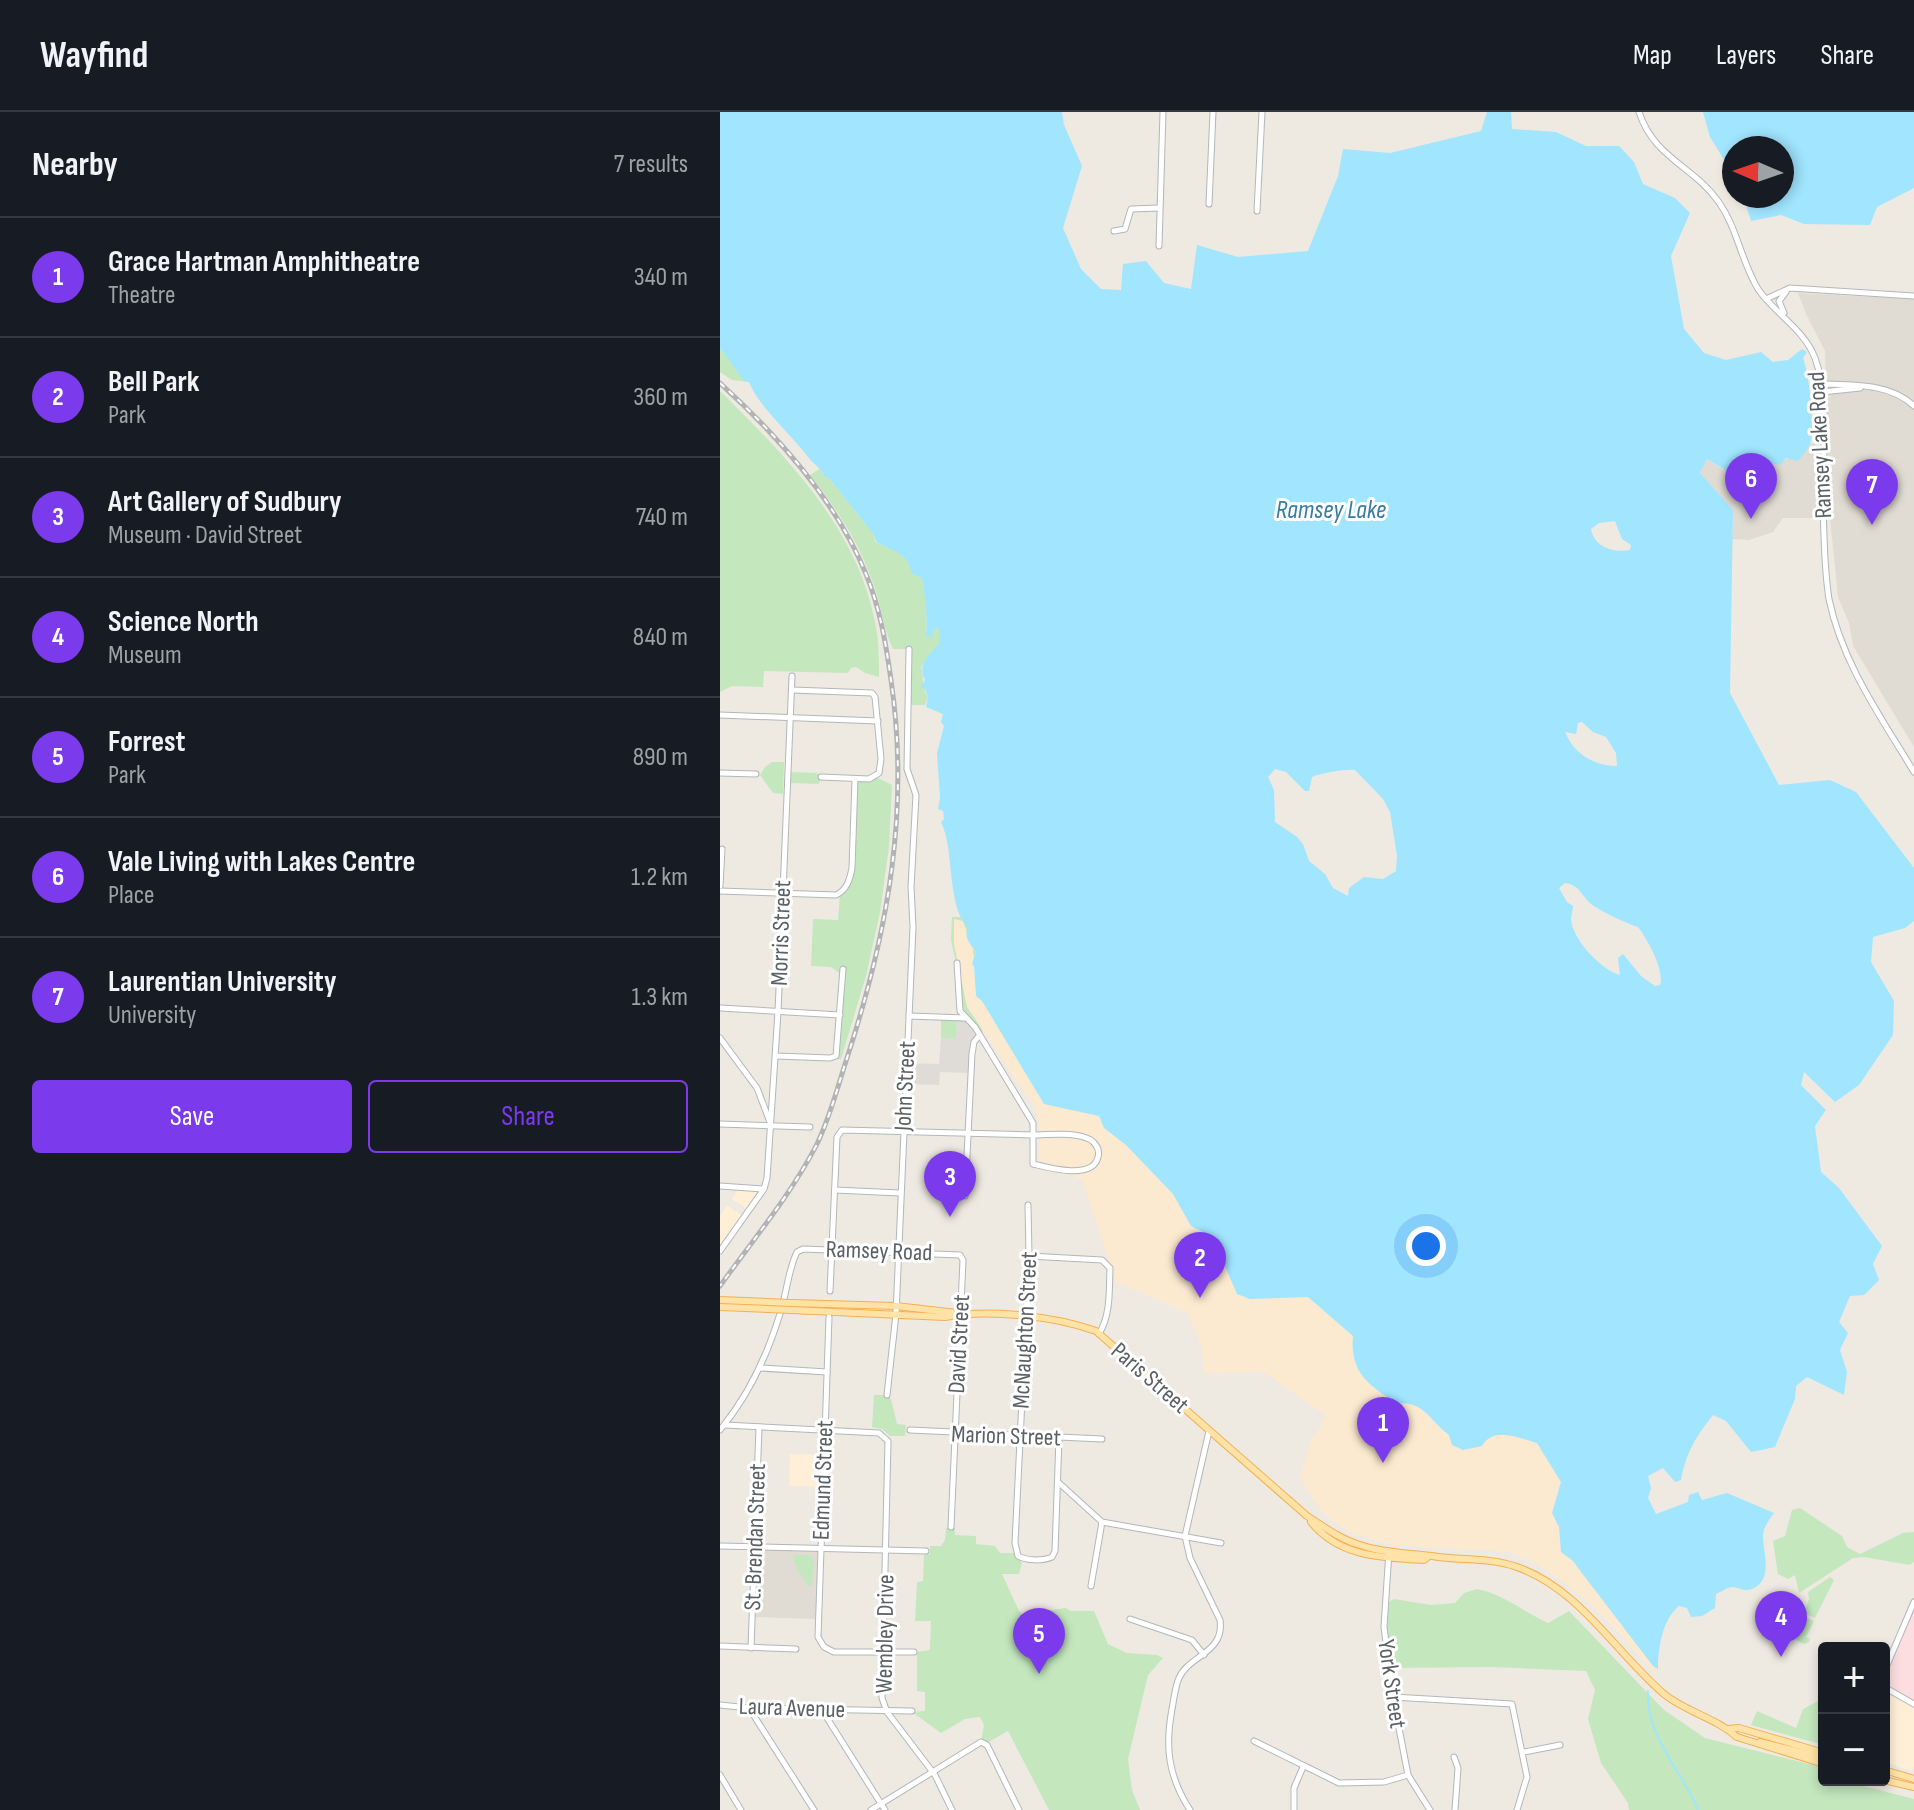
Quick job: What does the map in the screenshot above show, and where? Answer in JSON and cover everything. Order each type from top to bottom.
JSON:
[{"type":"main road","name":"Paris Street","points":[[720,1300],[945,1317],[960,1314]]},
{"type":"main road","name":"Paris Street","points":[[720,1307],[896,1306],[960,1314],[1054,1319],[1099,1334],[1335,1544],[1361,1554],[1424,1560],[1429,1556],[1500,1561],[1535,1574],[1581,1608],[1666,1696],[1728,1729],[1737,1737],[1818,1757]]},
{"type":"main road","name":"Paris Street","points":[[1728,1729],[1739,1728],[1818,1756]]},
{"type":"main road","points":[[1890,1772],[1914,1779]]},
{"type":"main road","points":[[1890,1781],[1914,1787]]},
{"type":"street","points":[[1159,246],[1163,112]]},
{"type":"street","points":[[1209,204],[1213,112]]},
{"type":"street","points":[[1257,211],[1262,112]]},
{"type":"street","name":"Ramsey Lake Road","points":[[1639,112],[1657,146],[1703,184],[1718,201],[1726,213],[1744,263],[1766,299],[1809,343],[1816,358],[1822,384],[1824,530],[1830,600],[1852,667],[1914,772]]},
{"type":"street","points":[[1114,231],[1123,231],[1134,207],[1159,208]]},
{"type":"street","points":[[1766,299],[1788,289],[1914,296]]},
{"type":"street","points":[[1785,318],[1779,301],[1788,289]]},
{"type":"street","points":[[1822,384],[1893,392],[1914,406]]},
{"type":"street","points":[[1822,392],[1865,387]]},
{"type":"street","name":"John Street","points":[[887,1395],[899,1252],[916,795],[909,779],[909,649]]},
{"type":"street","name":"Morris Street","points":[[764,1189],[776,1056],[792,676]]},
{"type":"street","points":[[792,690],[872,693],[876,703],[881,766],[876,776],[855,779],[821,777]]},
{"type":"street","points":[[720,715],[878,721]]},
{"type":"street","points":[[720,773],[756,774]]},
{"type":"street","points":[[722,849],[720,888],[836,895],[849,880],[852,868],[855,779]]},
{"type":"street","points":[[957,963],[959,1006],[965,1018]]},
{"type":"street","points":[[776,1056],[836,1056],[843,969]]},
{"type":"street","points":[[720,1008],[840,1015]]},
{"type":"street","points":[[830,1291],[837,1137],[845,1129],[968,1134],[1033,1135],[1080,1136],[1092,1141],[1098,1148],[1098,1157],[1092,1166],[1082,1170],[1036,1165],[1032,1161],[1033,1135],[1033,1123],[1030,1114],[971,1021],[965,1018],[909,1016]]},
{"type":"street","points":[[965,1196],[972,1048],[979,1036]]},
{"type":"street","points":[[720,1038],[757,1088],[772,1127]]},
{"type":"street","points":[[720,1124],[810,1127]]},
{"type":"street","points":[[720,1186],[764,1189]]},
{"type":"street","points":[[720,1251],[764,1189]]},
{"type":"street","points":[[835,1190],[900,1193]]},
{"type":"street","name":"McNaughton Street","points":[[1028,1205],[1029,1256],[1018,1556],[1029,1559],[1052,1557],[1055,1551],[1058,1482]]},
{"type":"street","name":"Ramsey Road","points":[[760,1368],[779,1318],[797,1252],[803,1249],[957,1254],[962,1257]]},
{"type":"street","points":[[1029,1256],[1102,1260],[1108,1263],[1108,1311],[1106,1323],[1099,1334]]},
{"type":"street","name":"David Street","points":[[951,1527],[962,1257]]},
{"type":"street","name":"Edmund Street","points":[[829,1317],[818,1633],[820,1643],[834,1652],[882,1652]]},
{"type":"street","points":[[722,1427],[760,1368],[827,1372]]},
{"type":"street","points":[[722,1427],[824,1430]]},
{"type":"street","name":"St. Brendan Street","points":[[751,1648],[759,1427]]},
{"type":"street","name":"Wembley Drive","points":[[824,1430],[879,1433],[886,1438],[890,1447],[881,1695],[887,1712],[933,1772],[952,1810]]},
{"type":"street","name":"Marion Street","points":[[910,1430],[1102,1439]]},
{"type":"street","points":[[1190,1810],[1171,1775],[1167,1754],[1168,1733],[1179,1677],[1216,1642],[1222,1630],[1190,1558],[1185,1536],[1209,1430]]},
{"type":"street","points":[[1059,1438],[1058,1482],[1102,1522],[1221,1543]]},
{"type":"street","points":[[1091,1586],[1102,1522]]},
{"type":"street","points":[[720,1546],[926,1551]]},
{"type":"street","name":"York Street","points":[[1388,1555],[1384,1627],[1393,1697],[1408,1775],[1430,1810]]},
{"type":"street","points":[[1890,1658],[1914,1602]]},
{"type":"street","points":[[1130,1619],[1195,1641],[1216,1642]]},
{"type":"street","points":[[1195,1641],[1204,1655]]},
{"type":"street","points":[[720,1646],[796,1649]]},
{"type":"street","points":[[882,1652],[914,1652]]},
{"type":"street","points":[[1890,1690],[1914,1704]]},
{"type":"street","points":[[1393,1697],[1512,1704],[1527,1777],[1517,1810]]},
{"type":"street","name":"Laura Avenue","points":[[720,1705],[912,1711]]},
{"type":"street","points":[[749,1708],[814,1810]]},
{"type":"street","points":[[822,1710],[883,1807]]},
{"type":"street","points":[[1254,1741],[1339,1783],[1384,1782],[1408,1775]]},
{"type":"street","points":[[871,1810],[883,1807],[977,1742],[987,1745],[1019,1810]]},
{"type":"street","points":[[1524,1752],[1560,1745]]},
{"type":"street","points":[[1454,1757],[1458,1768],[1455,1810]]},
{"type":"street","points":[[1294,1810],[1294,1788],[1303,1767]]},
{"type":"street","points":[[720,1775],[741,1810]]},
{"type":"shaded area","points":[[1798,293],[1914,299],[1914,747],[1853,646],[1849,623],[1838,597],[1830,518],[1783,518],[1773,532],[1749,540],[1732,539],[1733,510],[1700,473],[1707,459],[1724,470],[1742,462],[1744,456],[1772,465],[1806,451],[1811,443],[1828,442],[1825,351]]},
{"type":"shaded area","points":[[957,1017],[965,1018],[979,1035],[975,1040],[970,1073],[940,1072],[939,1085],[905,1084],[906,1063],[939,1064],[941,1038],[956,1039]]},
{"type":"shaded area","points":[[738,1189],[758,1190],[746,1208],[732,1199]]},
{"type":"shaded area","points":[[727,1205],[741,1215],[720,1250],[720,1216]]},
{"type":"shaded area","points":[[790,1454],[823,1455],[822,1487],[789,1486]]},
{"type":"shaded area","points":[[755,1547],[819,1549],[817,1619],[752,1617]]},
{"type":"shaded area","points":[[1914,1604],[1914,1706],[1890,1695],[1890,1664],[1909,1624]]},
{"type":"shaded area","points":[[1890,1695],[1914,1706],[1912,1771],[1890,1763]]},
{"type":"green space","points":[[720,349],[749,382],[732,380],[720,372]]},
{"type":"green space","points":[[720,391],[770,441],[816,496],[852,555],[866,588],[876,629],[879,677],[856,667],[848,673],[764,671],[763,687],[732,686],[720,692]]},
{"type":"green space","points":[[821,468],[824,476],[830,479],[874,535],[875,542],[903,557],[913,574],[922,578],[927,609],[926,635],[933,628],[939,629],[939,644],[921,667],[928,697],[925,705],[908,705],[909,649],[893,649],[861,553],[838,513],[810,475]]},
{"type":"green space","points":[[772,762],[784,762],[783,794],[773,793],[760,775]]},
{"type":"green space","points":[[791,772],[817,773],[821,777],[819,784],[791,783]]},
{"type":"green space","points":[[876,777],[892,785],[889,847],[880,912],[866,976],[841,1059],[838,1059],[842,975],[831,967],[811,966],[813,919],[838,920],[840,893],[849,880],[855,779]]},
{"type":"green space","points":[[952,917],[962,917],[968,928],[969,944],[976,952],[973,960],[995,1023],[979,1034],[961,1013],[951,940]]},
{"type":"green space","points":[[941,1017],[957,1017],[956,1039],[941,1038]]},
{"type":"green space","points":[[874,1395],[887,1395],[891,1399],[897,1424],[906,1425],[905,1436],[890,1436],[882,1429],[872,1427]]},
{"type":"green space","points":[[1800,1508],[1842,1536],[1847,1547],[1860,1554],[1903,1533],[1914,1532],[1914,1562],[1910,1565],[1853,1558],[1799,1593],[1795,1575],[1788,1579],[1778,1574],[1773,1541],[1785,1536],[1792,1510]]},
{"type":"green space","points":[[946,1528],[955,1528],[955,1535],[976,1536],[976,1544],[995,1546],[1000,1553],[1014,1553],[1022,1563],[1019,1574],[1002,1574],[1019,1611],[1024,1614],[1066,1608],[1071,1611],[1094,1611],[1108,1644],[1127,1653],[1163,1658],[1148,1675],[1128,1759],[1132,1790],[1140,1810],[1049,1810],[1008,1731],[985,1744],[981,1742],[984,1725],[980,1717],[965,1719],[941,1733],[912,1712],[925,1711],[925,1692],[917,1691],[917,1652],[930,1650],[931,1621],[915,1621],[917,1582],[923,1581],[924,1554],[930,1554],[930,1546],[941,1546]]},
{"type":"green space","points":[[792,1555],[809,1555],[814,1560],[812,1586],[798,1571]]},
{"type":"green space","points":[[1830,1577],[1834,1580],[1815,1618],[1804,1613],[1808,1592]]},
{"type":"green space","points":[[1477,1589],[1487,1591],[1548,1623],[1569,1611],[1664,1710],[1705,1738],[1817,1766],[1818,1786],[1863,1786],[1914,1799],[1914,1810],[1629,1810],[1628,1803],[1601,1763],[1588,1719],[1595,1690],[1586,1671],[1491,1667],[1389,1668],[1384,1605],[1394,1599],[1431,1605],[1455,1603],[1464,1593]]},
{"type":"green space","points":[[1803,1616],[1814,1621],[1806,1637],[1810,1639],[1809,1642],[1804,1644],[1796,1640]]},
{"type":"green space","points":[[1818,1701],[1818,1743],[1751,1725],[1757,1711],[1796,1728],[1803,1709]]},
{"type":"sand","points":[[954,919],[963,921],[973,950],[978,991],[1099,1116],[1104,1128],[1126,1145],[1173,1194],[1191,1226],[1201,1231],[1218,1250],[1237,1294],[1250,1299],[1308,1297],[1353,1336],[1351,1352],[1396,1403],[1417,1406],[1463,1450],[1481,1446],[1486,1440],[1499,1435],[1537,1443],[1561,1482],[1552,1513],[1559,1527],[1561,1552],[1571,1560],[1657,1671],[1655,1675],[1590,1605],[1531,1561],[1501,1551],[1375,1541],[1343,1528],[1325,1514],[1300,1478],[1310,1443],[1326,1416],[1264,1372],[1204,1373],[1201,1345],[1187,1312],[1116,1282],[1082,1180],[1038,1159],[1040,1129],[1036,1109],[967,1007],[954,944]]},
{"type":"water","name":"Ramsey Lake","points":[[720,112],[1062,112],[1064,125],[1082,166],[1063,228],[1081,269],[1101,289],[1121,290],[1123,264],[1146,261],[1164,283],[1191,289],[1197,245],[1238,257],[1308,251],[1338,176],[1343,149],[1390,153],[1481,131],[1487,112],[1511,112],[1512,129],[1556,132],[1586,146],[1619,146],[1634,162],[1643,184],[1675,198],[1690,213],[1671,256],[1684,329],[1704,353],[1726,360],[1761,352],[1773,362],[1788,360],[1802,349],[1807,352],[1803,358],[1811,402],[1812,438],[1798,461],[1786,458],[1780,465],[1744,456],[1744,474],[1735,476],[1707,459],[1700,473],[1733,510],[1730,693],[1779,785],[1830,780],[1856,792],[1914,868],[1914,921],[1905,928],[1873,937],[1871,962],[1894,1001],[1893,1035],[1859,1085],[1835,1102],[1804,1072],[1801,1085],[1826,1110],[1815,1126],[1821,1172],[1839,1188],[1882,1246],[1873,1264],[1879,1280],[1864,1295],[1850,1296],[1839,1322],[1848,1333],[1840,1350],[1847,1372],[1844,1395],[1807,1377],[1796,1386],[1795,1399],[1775,1447],[1751,1452],[1726,1421],[1713,1415],[1692,1446],[1681,1480],[1675,1482],[1663,1468],[1648,1476],[1651,1488],[1648,1498],[1656,1514],[1688,1502],[1689,1495],[1698,1492],[1702,1500],[1727,1493],[1774,1513],[1763,1533],[1766,1566],[1759,1585],[1744,1590],[1731,1587],[1716,1594],[1715,1608],[1702,1616],[1691,1617],[1687,1608],[1679,1606],[1665,1627],[1658,1669],[1572,1560],[1561,1552],[1559,1527],[1552,1513],[1561,1482],[1537,1443],[1500,1435],[1493,1436],[1482,1446],[1463,1450],[1452,1445],[1449,1435],[1420,1408],[1396,1403],[1369,1383],[1358,1368],[1353,1336],[1308,1297],[1250,1299],[1237,1294],[1218,1250],[1201,1231],[1191,1226],[1173,1194],[1126,1145],[1104,1128],[1099,1116],[1044,1104],[982,1001],[976,996],[972,964],[976,952],[967,938],[968,928],[956,906],[948,847],[941,822],[944,819],[943,811],[938,809],[937,753],[944,726],[941,722],[943,714],[926,707],[928,697],[921,687],[925,680],[922,670],[925,661],[939,644],[939,629],[933,629],[932,638],[926,635],[922,578],[912,574],[903,557],[876,542],[874,535],[830,479],[824,476],[767,410],[749,382],[744,381],[720,349]],"holes":[[[1615,521],[1622,539],[1631,545],[1630,550],[1617,551],[1600,544],[1591,529],[1599,523]],[[1582,722],[1593,732],[1606,737],[1616,753],[1617,766],[1593,761],[1574,747],[1565,732],[1576,734],[1578,723]],[[1275,769],[1286,772],[1305,791],[1309,791],[1312,777],[1355,770],[1383,799],[1390,812],[1397,856],[1396,871],[1383,879],[1364,877],[1349,888],[1348,896],[1333,888],[1325,874],[1309,861],[1297,837],[1275,822],[1274,790],[1268,777]],[[1565,883],[1574,886],[1594,906],[1638,927],[1658,964],[1660,985],[1655,986],[1641,976],[1623,954],[1618,958],[1620,975],[1596,960],[1576,935],[1571,919],[1573,906],[1559,888]]]},
{"type":"water","points":[[1703,112],[1914,112],[1914,188],[1877,207],[1870,225],[1804,224],[1781,215],[1751,221],[1747,208],[1794,208],[1794,136],[1722,136],[1722,156],[1710,137]]},
{"type":"waterway","points":[[1648,1691],[1652,1723],[1658,1738],[1698,1810]]},
{"type":"railway","points":[[720,383],[804,471],[839,520],[866,574],[879,613],[887,653],[898,776],[892,870],[884,916],[862,1009],[830,1113],[795,1183],[720,1286]]},
{"type":"place","name":"Vale Living with Lakes Centre","points":[[1751,519]]},
{"type":"place","name":"Laurentian University","points":[[1872,525]]},
{"type":"place","name":"Art Gallery of Sudbury","points":[[950,1217]]},
{"type":"place","name":"Bell Park","points":[[1200,1298]]},
{"type":"place","name":"Grace Hartman Amphitheatre","points":[[1383,1463]]},
{"type":"place","name":"Science North","points":[[1781,1657]]},
{"type":"place","name":"Forrest","points":[[1039,1674]]}]
